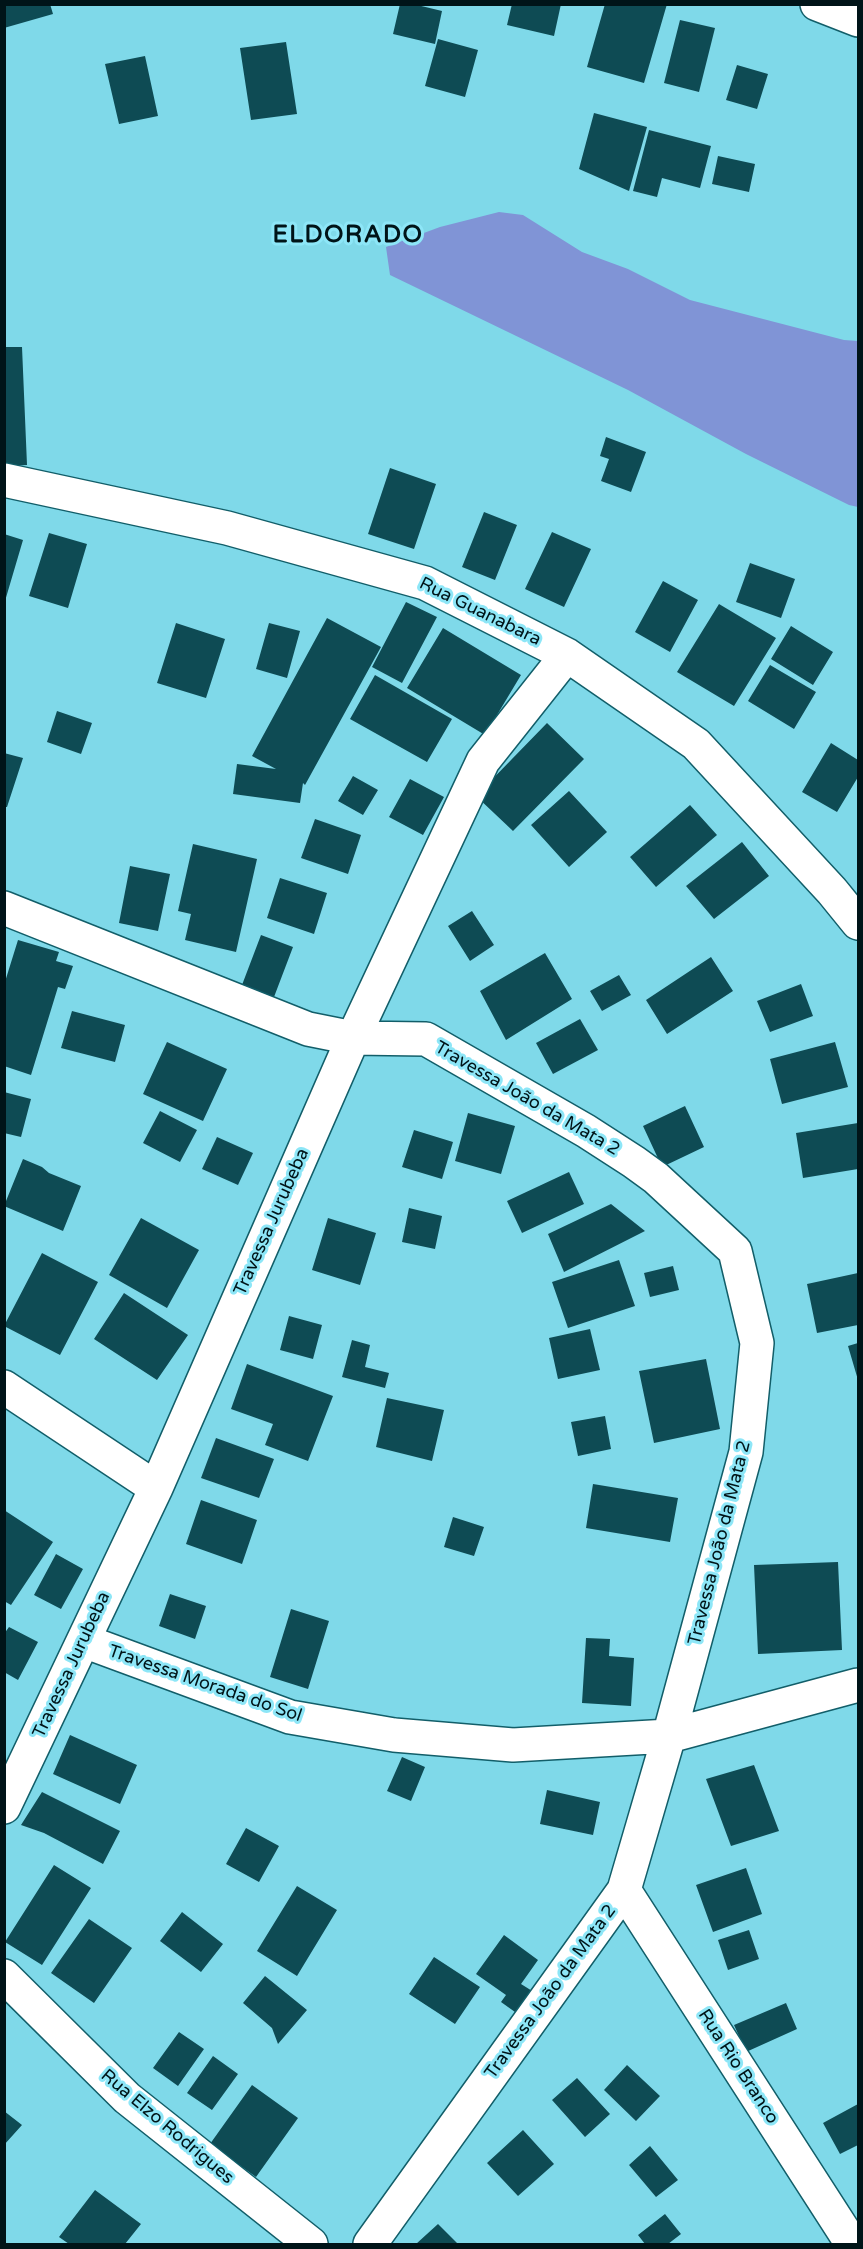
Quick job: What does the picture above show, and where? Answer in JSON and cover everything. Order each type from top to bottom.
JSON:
[{"type":"street","points":[[817,4],[858,20]]},
{"type":"street","name":"Rua Guanabara","points":[[4,480],[227,528],[425,583],[567,655],[696,744],[832,891],[858,923]]},
{"type":"street","name":"Travessa Jurubeba","points":[[4,1807],[156,1488],[353,1038],[483,761],[567,655]]},
{"type":"street","name":"Travessa João da Mata 2","points":[[4,908],[308,1029],[353,1038],[426,1039],[586,1131],[634,1162],[656,1178],[735,1251],[757,1343],[746,1452],[669,1736],[624,1890],[370,2244]]},
{"type":"street","points":[[4,1387],[156,1488]]},
{"type":"street","name":"Travessa Morada do Sol","points":[[84,1641],[290,1717],[394,1735],[513,1745],[669,1736],[858,1685]]},
{"type":"street","name":"Rua Rio Branco","points":[[624,1890],[852,2244]]},
{"type":"street","name":"Rua Elzo Rodrigues","points":[[4,1976],[127,2097],[311,2244]]},
{"type":"water","points":[[499,212],[523,215],[582,252],[628,269],[690,300],[844,340],[858,341],[858,507],[849,505],[746,454],[628,390],[390,275],[386,247],[440,227]]},
{"type":"building","points":[[4,4],[50,4],[53,14],[4,28]]},
{"type":"building","points":[[400,4],[413,4],[442,11],[435,44],[393,34]]},
{"type":"building","points":[[512,4],[561,4],[554,36],[507,25]]},
{"type":"building","points":[[605,4],[667,4],[644,83],[587,67]]},
{"type":"building","points":[[680,20],[715,28],[699,92],[664,83]]},
{"type":"building","points":[[438,39],[478,50],[465,97],[425,86]]},
{"type":"building","points":[[286,42],[297,114],[251,120],[240,48]]},
{"type":"building","points":[[145,56],[158,116],[119,124],[105,64]]},
{"type":"building","points":[[737,65],[768,74],[757,109],[726,100]]},
{"type":"building","points":[[594,113],[647,127],[629,191],[579,169]]},
{"type":"building","points":[[649,130],[711,146],[700,188],[662,178],[657,197],[633,191]]},
{"type":"building","points":[[718,156],[755,164],[749,192],[712,184]]},
{"type":"building","points":[[4,347],[22,347],[27,465],[4,466]]},
{"type":"building","points":[[606,437],[646,452],[631,492],[601,481],[609,459],[600,456]]},
{"type":"building","points":[[390,468],[436,484],[414,549],[368,534]]},
{"type":"building","points":[[484,512],[517,525],[495,580],[462,567]]},
{"type":"building","points":[[552,532],[591,549],[564,607],[525,589]]},
{"type":"building","points":[[49,533],[87,544],[68,608],[29,596]]},
{"type":"building","points":[[4,534],[23,540],[5,601],[4,601]]},
{"type":"building","points":[[750,563],[795,579],[781,618],[736,602]]},
{"type":"building","points":[[663,581],[698,600],[670,652],[635,632]]},
{"type":"building","points":[[406,602],[437,617],[402,683],[372,667]]},
{"type":"building","points":[[719,604],[776,638],[734,706],[677,672]]},
{"type":"building","points":[[327,618],[381,647],[305,785],[303,783],[300,803],[233,794],[237,764],[276,769],[252,756]]},
{"type":"building","points":[[176,623],[225,639],[206,698],[157,683]]},
{"type":"building","points":[[269,623],[300,631],[287,678],[256,669]]},
{"type":"building","points":[[791,626],[833,652],[813,685],[771,659]]},
{"type":"building","points":[[443,628],[521,675],[485,735],[407,688]]},
{"type":"building","points":[[770,665],[816,692],[794,729],[748,701]]},
{"type":"building","points":[[375,675],[452,719],[427,762],[350,719]]},
{"type":"building","points":[[57,711],[92,723],[81,754],[47,742]]},
{"type":"building","points":[[547,723],[584,759],[513,831],[476,796]]},
{"type":"building","points":[[831,743],[858,760],[858,777],[837,812],[802,792]]},
{"type":"building","points":[[4,753],[23,758],[7,807],[4,807]]},
{"type":"building","points":[[353,776],[378,790],[363,815],[338,801]]},
{"type":"building","points":[[410,779],[444,797],[423,835],[389,817]]},
{"type":"building","points":[[569,791],[607,832],[569,867],[531,825]]},
{"type":"building","points":[[690,805],[717,835],[656,887],[630,857]]},
{"type":"building","points":[[315,819],[361,835],[348,874],[301,858]]},
{"type":"building","points":[[742,842],[769,876],[714,919],[686,886]]},
{"type":"building","points":[[193,844],[257,859],[236,952],[185,940],[191,914],[178,911]]},
{"type":"building","points":[[130,866],[170,874],[158,931],[119,923]]},
{"type":"building","points":[[280,878],[327,893],[314,934],[267,918]]},
{"type":"building","points":[[472,911],[494,945],[470,961],[448,926]]},
{"type":"building","points":[[261,935],[293,947],[274,997],[242,985]]},
{"type":"building","points":[[18,940],[59,952],[56,961],[73,966],[65,989],[58,987],[31,1075],[4,1066],[4,985]]},
{"type":"building","points":[[545,953],[572,999],[506,1040],[480,991]]},
{"type":"building","points":[[711,957],[733,991],[667,1034],[646,1000]]},
{"type":"building","points":[[619,975],[631,995],[602,1011],[590,991]]},
{"type":"building","points":[[801,984],[813,1016],[770,1032],[757,1001]]},
{"type":"building","points":[[72,1011],[125,1025],[115,1062],[61,1048]]},
{"type":"building","points":[[580,1019],[598,1050],[553,1074],[536,1043]]},
{"type":"building","points":[[167,1042],[227,1069],[203,1121],[143,1094]]},
{"type":"building","points":[[835,1042],[848,1087],[782,1104],[770,1059]]},
{"type":"building","points":[[4,1092],[31,1099],[21,1137],[4,1133]]},
{"type":"building","points":[[685,1106],[704,1147],[662,1167],[643,1126]]},
{"type":"building","points":[[160,1111],[197,1130],[180,1162],[143,1143]]},
{"type":"building","points":[[468,1113],[515,1126],[501,1174],[455,1161]]},
{"type":"building","points":[[858,1123],[858,1169],[803,1178],[796,1133]]},
{"type":"building","points":[[414,1130],[453,1142],[442,1179],[402,1167]]},
{"type":"building","points":[[217,1137],[253,1153],[238,1185],[202,1169]]},
{"type":"building","points":[[23,1159],[81,1186],[63,1231],[4,1206]]},
{"type":"building","points":[[569,1172],[584,1204],[522,1233],[507,1201]]},
{"type":"building","points":[[611,1204],[645,1231],[564,1272],[548,1234]]},
{"type":"building","points":[[409,1208],[442,1216],[435,1249],[402,1242]]},
{"type":"building","points":[[141,1218],[199,1250],[167,1308],[109,1275]]},
{"type":"building","points":[[328,1218],[376,1233],[360,1285],[312,1270]]},
{"type":"building","points":[[42,1253],[98,1282],[60,1355],[4,1326]]},
{"type":"building","points":[[619,1260],[635,1306],[568,1328],[552,1282]]},
{"type":"building","points":[[673,1266],[679,1290],[650,1297],[644,1273]]},
{"type":"building","points":[[858,1273],[858,1325],[817,1333],[807,1284]]},
{"type":"building","points":[[124,1293],[188,1335],[157,1380],[94,1339]]},
{"type":"building","points":[[289,1316],[322,1325],[313,1359],[280,1350]]},
{"type":"building","points":[[590,1329],[600,1370],[558,1379],[549,1338]]},
{"type":"building","points":[[352,1340],[370,1345],[365,1367],[389,1373],[385,1388],[342,1377]]},
{"type":"building","points":[[858,1343],[858,1380],[848,1346]]},
{"type":"building","points":[[706,1359],[720,1429],[654,1443],[639,1371]]},
{"type":"building","points":[[247,1364],[333,1396],[308,1461],[265,1445],[273,1424],[231,1409]]},
{"type":"building","points":[[387,1398],[444,1410],[432,1461],[376,1447]]},
{"type":"building","points":[[605,1416],[611,1449],[578,1456],[571,1422]]},
{"type":"building","points":[[216,1438],[274,1459],[259,1498],[201,1478]]},
{"type":"building","points":[[593,1484],[678,1498],[670,1542],[586,1528]]},
{"type":"building","points":[[201,1500],[257,1520],[242,1564],[186,1544]]},
{"type":"building","points":[[4,1510],[53,1542],[11,1605],[4,1601]]},
{"type":"building","points":[[453,1517],[484,1527],[474,1556],[444,1547]]},
{"type":"building","points":[[56,1554],[83,1569],[61,1609],[34,1595]]},
{"type":"building","points":[[838,1562],[842,1650],[758,1654],[754,1565]]},
{"type":"building","points":[[170,1594],[206,1606],[195,1639],[159,1626]]},
{"type":"building","points":[[291,1609],[329,1621],[308,1689],[270,1677]]},
{"type":"building","points":[[9,1627],[38,1642],[18,1680],[4,1672],[4,1634]]},
{"type":"building","points":[[586,1638],[610,1639],[609,1656],[634,1658],[631,1706],[582,1703]]},
{"type":"building","points":[[70,1735],[137,1765],[120,1804],[53,1774]]},
{"type":"building","points":[[402,1757],[425,1767],[411,1801],[387,1791]]},
{"type":"building","points":[[754,1765],[779,1831],[731,1846],[706,1779]]},
{"type":"building","points":[[547,1790],[600,1802],[593,1835],[540,1824]]},
{"type":"building","points":[[42,1792],[120,1831],[103,1864],[44,1833],[21,1825]]},
{"type":"building","points":[[246,1828],[279,1846],[259,1882],[226,1864]]},
{"type":"building","points":[[54,1865],[91,1888],[42,1965],[5,1942]]},
{"type":"building","points":[[746,1868],[762,1914],[713,1932],[696,1885]]},
{"type":"building","points":[[297,1886],[337,1910],[297,1976],[257,1951]]},
{"type":"building","points":[[182,1912],[223,1944],[201,1972],[160,1941]]},
{"type":"building","points":[[89,1919],[132,1948],[94,2003],[51,1973]]},
{"type":"building","points":[[749,1930],[759,1959],[728,1970],[718,1940]]},
{"type":"building","points":[[504,1935],[538,1960],[521,1984],[537,1994],[522,2017],[501,2002],[506,1995],[476,1974]]},
{"type":"building","points":[[434,1957],[480,1987],[455,2024],[409,1994]]},
{"type":"building","points":[[265,1976],[307,2010],[278,2044],[272,2028],[243,2003]]},
{"type":"building","points":[[786,2003],[797,2029],[746,2052],[734,2025]]},
{"type":"building","points":[[179,2032],[204,2049],[178,2086],[153,2068]]},
{"type":"building","points":[[213,2056],[238,2074],[212,2110],[187,2093]]},
{"type":"building","points":[[627,2065],[660,2096],[636,2121],[604,2090]]},
{"type":"building","points":[[577,2078],[610,2114],[585,2137],[552,2100]]},
{"type":"building","points":[[252,2085],[298,2118],[256,2177],[210,2144]]},
{"type":"building","points":[[858,2104],[858,2145],[840,2154],[823,2123]]},
{"type":"building","points":[[4,2111],[22,2125],[4,2145]]},
{"type":"building","points":[[523,2130],[554,2164],[518,2196],[487,2163]]},
{"type":"building","points":[[650,2146],[678,2180],[656,2197],[629,2165]]},
{"type":"building","points":[[95,2190],[141,2224],[125,2244],[69,2244],[59,2237]]},
{"type":"building","points":[[665,2214],[681,2234],[668,2244],[645,2244],[638,2235]]},
{"type":"building","points":[[438,2224],[458,2244],[416,2244]]},
{"type":"district","name":"ELDORADO","points":[[348,236]]}]
